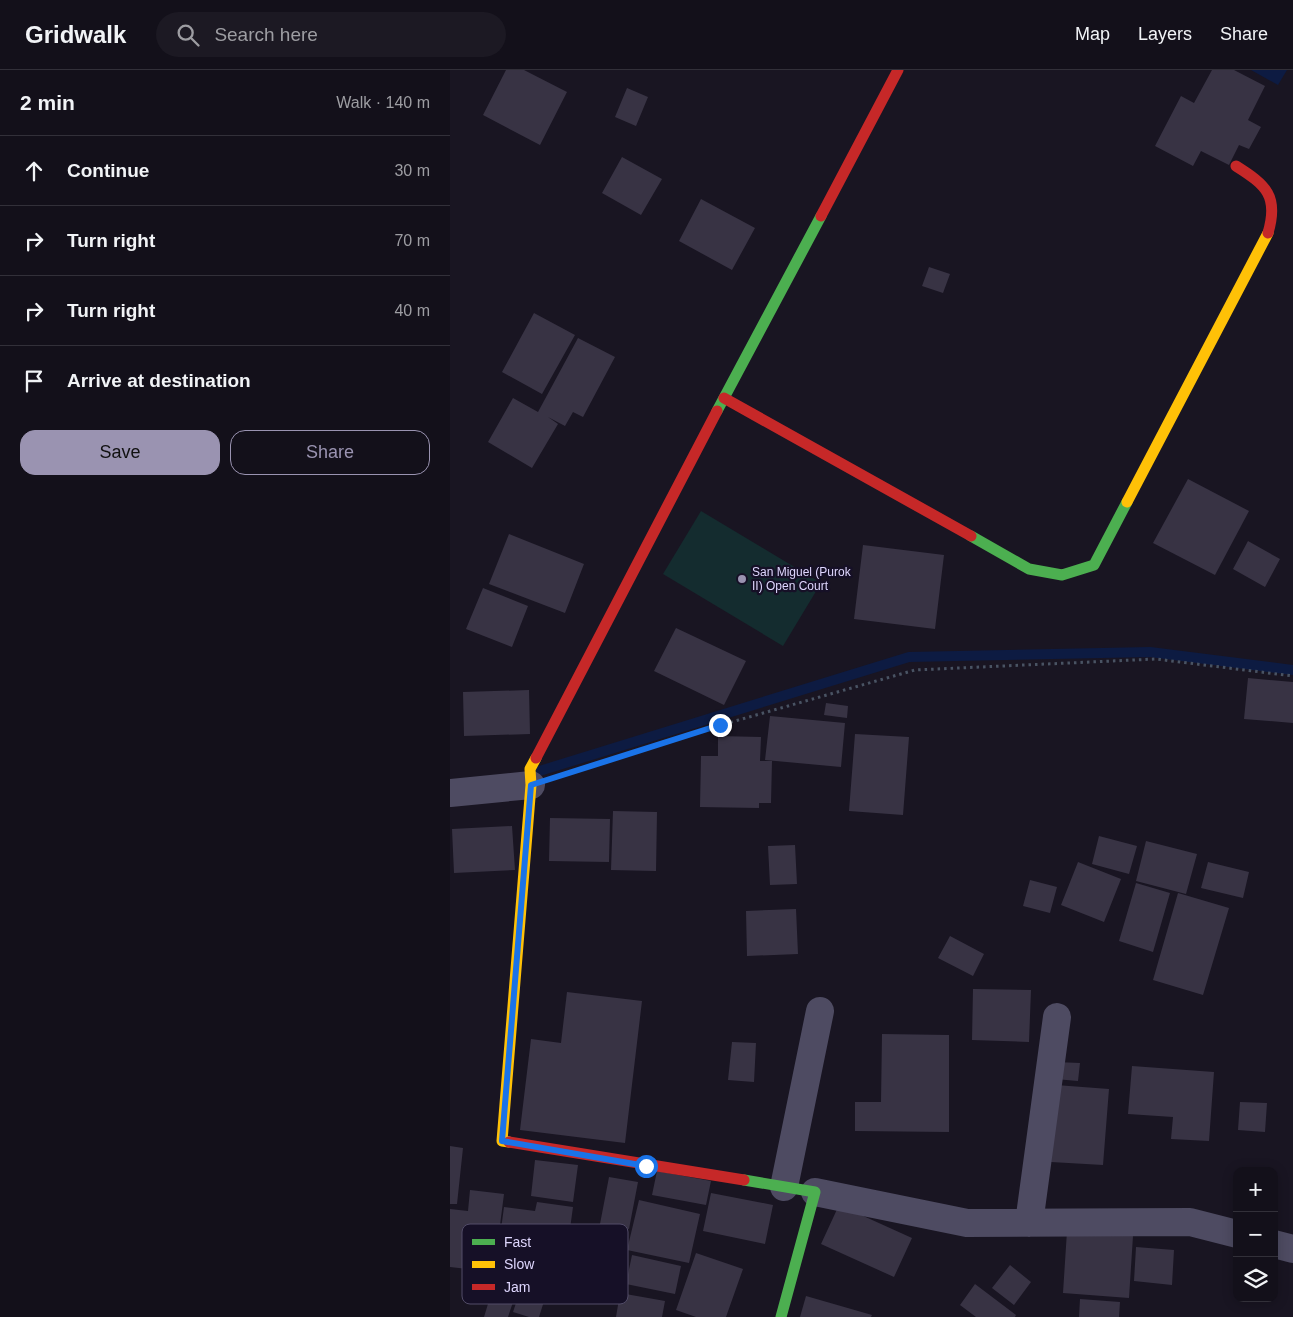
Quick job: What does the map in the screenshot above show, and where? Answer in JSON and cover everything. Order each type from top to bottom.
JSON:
[{"type":"street","points":[[898,70],[530,769],[531,785],[502,1141],[815,1192],[967,1223],[1190,1222],[1233,1233]]},
{"type":"street","points":[[724,398],[1029,569],[1062,575],[1094,565],[1268,235],[1274,219],[1271,196],[1259,180],[1236,166]]},
{"type":"street","points":[[450,793],[531,785]]},
{"type":"street","points":[[784,1187],[820,1010]]},
{"type":"street","points":[[1029,1223],[1057,1017]]},
{"type":"street","points":[[781,1317],[815,1192]]},
{"type":"street","points":[[1278,1245],[1293,1249]]},
{"type":"path","points":[[531,785],[720,725],[916,670],[1156,659],[1293,676]]},
{"type":"green space","name":"San Miguel (Purok II) Open Court","points":[[701,511],[821,583],[783,646],[663,574]]},
{"type":"water","points":[[1251,70],[1287,70],[1278,85]]},
{"type":"building","points":[[506,70],[524,70],[567,92],[540,145],[483,115]]},
{"type":"building","points":[[1212,70],[1234,70],[1265,86],[1248,120],[1261,127],[1249,149],[1239,145],[1229,165],[1201,151],[1193,166],[1155,146],[1181,96],[1194,103]]},
{"type":"building","points":[[627,88],[648,97],[636,126],[615,117]]},
{"type":"building","points":[[622,157],[662,179],[641,215],[602,193]]},
{"type":"building","points":[[701,199],[755,228],[732,270],[679,241]]},
{"type":"building","points":[[929,267],[950,274],[943,293],[922,286]]},
{"type":"building","points":[[534,313],[575,335],[542,394],[502,372]]},
{"type":"building","points":[[578,338],[615,357],[583,417],[573,412],[565,426],[548,417],[558,424],[532,468],[488,442],[513,398],[538,412]]},
{"type":"building","points":[[1188,479],[1249,511],[1215,575],[1153,543]]},
{"type":"building","points":[[509,534],[584,564],[565,613],[489,584]]},
{"type":"building","points":[[1248,541],[1280,559],[1265,587],[1233,569]]},
{"type":"building","points":[[863,545],[944,555],[935,629],[854,619]]},
{"type":"building","points":[[483,588],[528,606],[512,647],[466,629]]},
{"type":"building","points":[[676,628],[746,661],[724,705],[654,671]]},
{"type":"building","points":[[1248,678],[1293,682],[1293,723],[1244,719]]},
{"type":"building","points":[[529,690],[530,734],[464,736],[463,692]]},
{"type":"building","points":[[826,703],[848,706],[847,718],[824,715]]},
{"type":"building","points":[[770,716],[845,723],[841,767],[765,760]]},
{"type":"building","points":[[855,734],[909,737],[903,815],[849,811]]},
{"type":"building","points":[[718,736],[761,737],[760,761],[772,761],[771,803],[759,803],[759,808],[700,807],[701,756],[718,756]]},
{"type":"building","points":[[613,811],[657,812],[656,871],[611,870]]},
{"type":"building","points":[[550,818],[610,819],[609,862],[549,861]]},
{"type":"building","points":[[512,826],[515,870],[454,873],[452,829]]},
{"type":"building","points":[[1099,836],[1137,846],[1129,874],[1092,864]]},
{"type":"building","points":[[1146,841],[1197,854],[1186,894],[1136,881]]},
{"type":"building","points":[[795,845],[797,884],[770,885],[768,846]]},
{"type":"building","points":[[1078,862],[1121,879],[1104,922],[1061,905]]},
{"type":"building","points":[[1208,862],[1249,872],[1243,898],[1201,888]]},
{"type":"building","points":[[1030,880],[1057,887],[1050,913],[1023,906]]},
{"type":"building","points":[[1136,883],[1170,893],[1153,952],[1119,941]]},
{"type":"building","points":[[1178,893],[1229,908],[1203,995],[1153,980]]},
{"type":"building","points":[[796,909],[798,954],[747,956],[746,911]]},
{"type":"building","points":[[950,936],[984,954],[973,976],[938,958]]},
{"type":"building","points":[[973,989],[1031,990],[1029,1042],[972,1040]]},
{"type":"building","points":[[567,992],[642,1001],[625,1143],[520,1130],[531,1039],[561,1043]]},
{"type":"building","points":[[882,1034],[949,1035],[949,1132],[855,1131],[855,1102],[881,1102]]},
{"type":"building","points":[[732,1042],[756,1043],[754,1082],[728,1080]]},
{"type":"building","points":[[1056,1062],[1080,1063],[1078,1081],[1055,1079]]},
{"type":"building","points":[[1132,1066],[1214,1072],[1209,1141],[1171,1139],[1173,1117],[1128,1114]]},
{"type":"building","points":[[1056,1085],[1109,1089],[1103,1165],[1051,1162]]},
{"type":"building","points":[[1240,1102],[1267,1103],[1265,1132],[1238,1130]]},
{"type":"building","points":[[450,1146],[463,1148],[457,1204],[450,1204]]},
{"type":"building","points":[[535,1160],[578,1165],[573,1202],[531,1196]]},
{"type":"building","points":[[657,1171],[711,1181],[706,1205],[652,1195]]},
{"type":"building","points":[[609,1177],[638,1182],[629,1229],[628,1224],[600,1224]]},
{"type":"building","points":[[470,1190],[504,1194],[500,1224],[462,1224],[462,1268],[450,1267],[450,1209],[468,1211]]},
{"type":"building","points":[[711,1193],[773,1205],[765,1244],[703,1231]]},
{"type":"building","points":[[639,1200],[700,1214],[689,1263],[628,1250]]},
{"type":"building","points":[[537,1202],[573,1207],[571,1224],[502,1224],[504,1207],[535,1211]]},
{"type":"building","points":[[839,1205],[912,1238],[894,1277],[821,1244]]},
{"type":"building","points":[[1067,1231],[1133,1236],[1129,1298],[1063,1293]]},
{"type":"building","points":[[1136,1247],[1174,1250],[1172,1285],[1134,1281]]},
{"type":"building","points":[[696,1253],[743,1269],[726,1317],[696,1317],[676,1310]]},
{"type":"building","points":[[632,1255],[681,1266],[675,1294],[628,1284]]},
{"type":"building","points":[[1010,1265],[1031,1282],[1014,1305],[992,1288]]},
{"type":"building","points":[[975,1284],[1016,1315],[1015,1317],[976,1317],[960,1305]]},
{"type":"building","points":[[628,1294],[665,1301],[662,1317],[616,1317],[618,1304],[628,1304]]},
{"type":"building","points":[[806,1296],[872,1315],[871,1317],[800,1317]]},
{"type":"building","points":[[1080,1299],[1120,1302],[1119,1317],[1079,1317]]},
{"type":"building","points":[[488,1304],[512,1304],[508,1317],[484,1317]]},
{"type":"building","points":[[516,1304],[543,1304],[539,1317],[529,1317],[513,1312]]},
{"type":"waterway","points":[[533,773],[909,657],[1150,652],[1293,670]]},
{"type":"traffic: fast","points":[[717,411],[821,216]]},
{"type":"traffic: fast","points":[[971,536],[1029,569],[1062,575],[1094,565],[1127,502]]},
{"type":"traffic: fast","points":[[744,1180],[815,1192],[781,1317]]},
{"type":"traffic: slow","points":[[1127,502],[1268,233]]},
{"type":"traffic: slow","points":[[509,1142],[502,1141],[531,785],[530,769],[536,758]]},
{"type":"traffic: jam","points":[[821,216],[898,70]]},
{"type":"traffic: jam","points":[[1236,166],[1255,179],[1262,186],[1271,201],[1272,210],[1268,233]]},
{"type":"traffic: jam","points":[[724,398],[971,536]]},
{"type":"traffic: jam","points":[[536,758],[717,411]]},
{"type":"traffic: jam","points":[[509,1142],[744,1180]]},
{"type":"place","name":"San Miguel (Purok II) Open Court","points":[[742,579]]},
{"type":"route","points":[[646,1166],[502,1141],[531,785],[720,725]]}]
